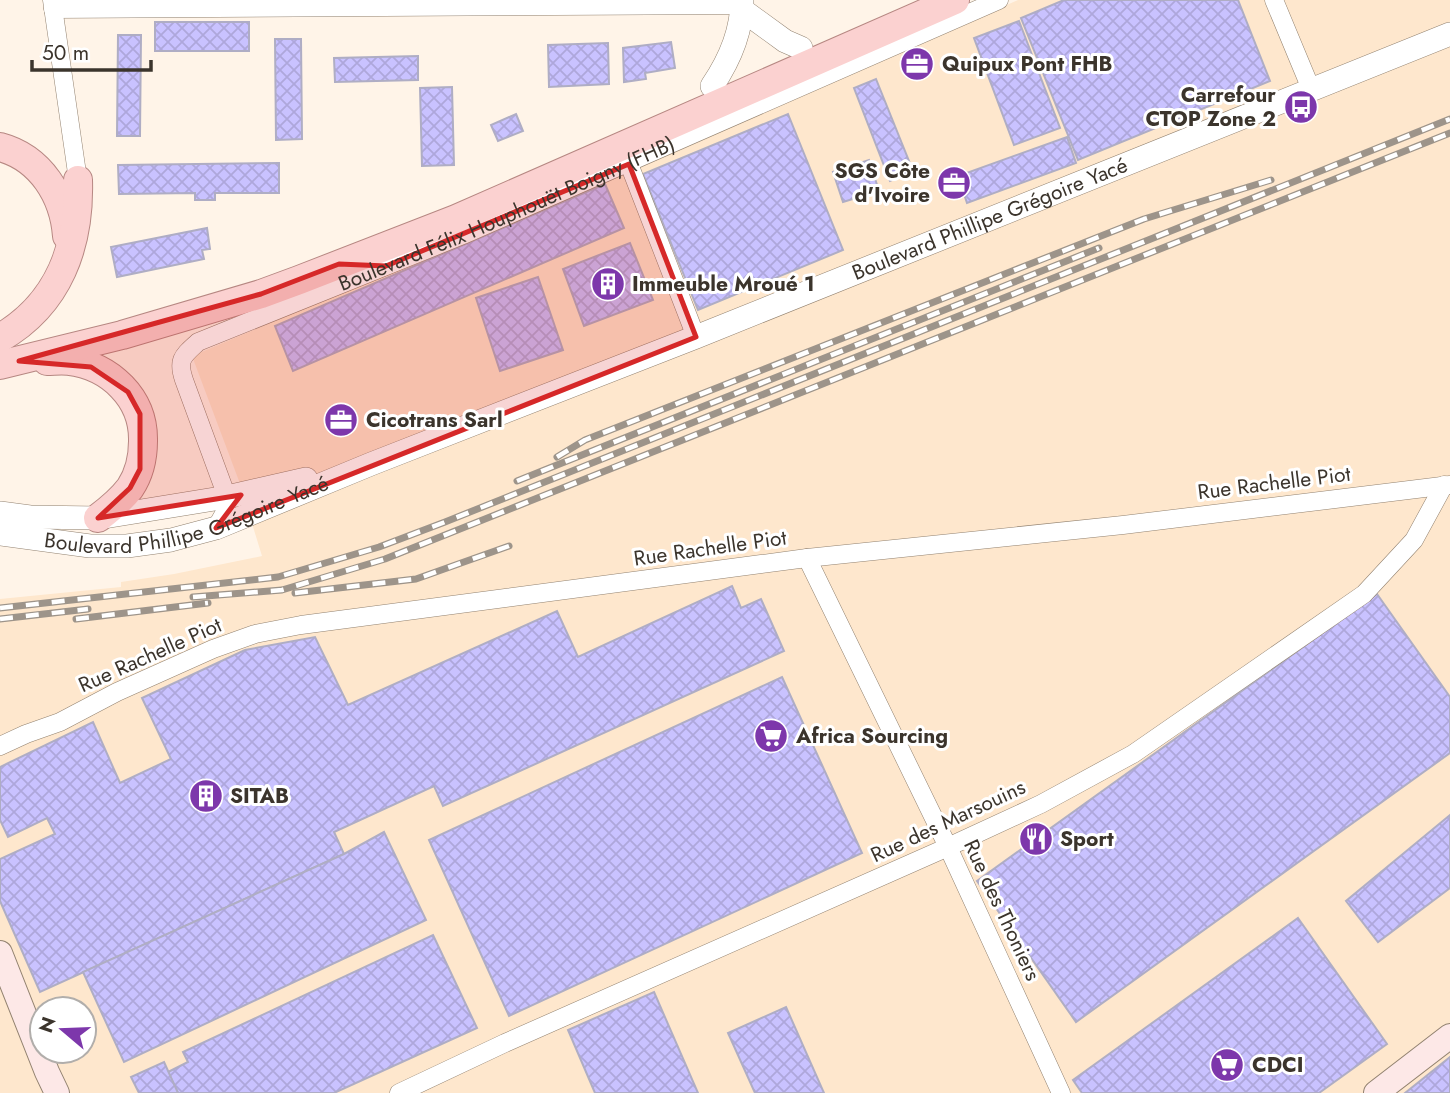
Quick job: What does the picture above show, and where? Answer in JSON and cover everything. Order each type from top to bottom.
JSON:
[{"type":"main road","name":"Boulevard Félix Houphouët Boigny (FHB)","points":[[6,358],[115,320],[267,274],[447,206],[712,86],[917,0]]},
{"type":"main road","name":"Boulevard Félix Houphouët Boigny (FHB)","points":[[6,358],[122,335],[261,294],[469,213],[955,0]]},
{"type":"main road","points":[[0,147],[29,161],[57,194],[66,218],[68,257]]},
{"type":"main road","points":[[0,338],[16,329],[40,305],[68,257],[79,206],[78,180]]},
{"type":"main road","points":[[340,264],[386,266]]},
{"type":"main road","points":[[6,358],[69,361],[91,367],[114,379],[128,392],[140,414],[143,435],[140,469],[130,488],[98,518]]},
{"type":"main road","points":[[2,962],[57,1093]]},
{"type":"main road","points":[[1376,1093],[1450,1036]]},
{"type":"street","name":"Boulevard Félix Houphouët Boigny (FHB)","points":[[227,497],[182,372],[184,355],[198,342],[463,235],[999,0]]},
{"type":"street","points":[[1274,0],[1311,89]]},
{"type":"street","points":[[78,180],[52,4],[742,5],[785,41],[801,48]]},
{"type":"street","points":[[712,86],[725,67],[733,46],[742,5]]},
{"type":"street","name":"Boulevard Phillipe Grégoire Yacé","points":[[0,534],[90,546],[127,546],[171,540],[216,528],[1450,34]]},
{"type":"street","points":[[629,164],[696,337]]},
{"type":"street","name":"Boulevard Phillipe Grégoire Yacé","points":[[0,513],[30,517],[98,518],[227,497],[371,464]]},
{"type":"street","name":"Rue Rachelle Piot","points":[[0,746],[60,722],[117,692],[213,649],[255,635],[301,625],[807,558],[1123,525],[1447,485]]},
{"type":"street","name":"Rue des Marsouins","points":[[399,1093],[505,1043],[948,847],[1041,804],[1133,754],[1364,594],[1414,540],[1447,485]]},
{"type":"street","points":[[216,528],[225,512],[227,497]]},
{"type":"street","name":"Rue des Thoniers","points":[[807,558],[948,847],[1061,1093]]},
{"type":"highlighted area","points":[[629,164],[696,337],[216,528],[241,495],[98,518],[130,488],[140,469],[140,414],[128,392],[91,367],[19,361],[261,294],[339,264],[386,266]]},
{"type":"shaded area","points":[[1018,0],[1450,0],[1450,1093],[0,1093],[0,599],[121,587],[121,582],[262,556],[239,481],[192,356],[644,165]]},
{"type":"building","points":[[1064,0],[1238,0],[1270,81],[1078,160],[1021,18]]},
{"type":"building","points":[[1019,21],[1060,128],[1014,145],[974,38]]},
{"type":"building","points":[[155,22],[249,22],[249,51],[155,51]]},
{"type":"building","points":[[118,35],[141,35],[140,136],[117,136]]},
{"type":"building","points":[[275,39],[301,39],[302,139],[276,140]]},
{"type":"building","points":[[671,42],[675,68],[645,73],[646,79],[624,82],[623,48]]},
{"type":"building","points":[[608,43],[609,84],[549,87],[548,45]]},
{"type":"building","points":[[418,56],[418,80],[335,82],[334,58]]},
{"type":"building","points":[[876,79],[913,171],[890,181],[854,88]]},
{"type":"building","points":[[452,87],[454,165],[422,166],[420,88]]},
{"type":"building","points":[[516,114],[523,131],[498,141],[491,125]]},
{"type":"building","points":[[788,114],[843,250],[698,310],[643,174]]},
{"type":"building","points":[[1067,137],[1076,163],[967,203],[958,176]]},
{"type":"building","points":[[869,160],[879,191],[843,202],[833,172]]},
{"type":"building","points":[[279,163],[279,193],[215,193],[215,200],[195,200],[195,193],[119,194],[118,165]]},
{"type":"building","points":[[605,184],[624,228],[293,371],[275,326]]},
{"type":"building","points":[[207,228],[210,249],[202,250],[204,259],[117,277],[111,247]]},
{"type":"building","name":"Immeuble Mroué 1","points":[[630,243],[653,300],[584,326],[563,269]]},
{"type":"building","points":[[538,277],[563,350],[500,371],[476,298]]},
{"type":"building","name":"SITAB","points":[[732,586],[741,608],[761,599],[784,651],[443,806],[434,786],[334,832],[344,854],[40,992],[0,901],[0,859],[55,834],[47,818],[8,837],[0,820],[0,767],[93,722],[120,783],[171,759],[142,698],[245,650],[315,637],[348,705],[557,611],[578,657]]},
{"type":"building","points":[[1377,594],[1450,697],[1450,753],[1076,1022],[977,881]]},
{"type":"building","points":[[782,677],[862,853],[509,1016],[429,840]]},
{"type":"building","points":[[1450,815],[1450,888],[1378,942],[1346,901]]},
{"type":"building","points":[[384,832],[426,920],[124,1062],[98,1005],[98,995],[93,995],[83,972],[344,854]]},
{"type":"building","points":[[1298,918],[1387,1044],[1319,1093],[1082,1093],[1073,1080]]},
{"type":"building","points":[[433,935],[477,1028],[334,1093],[178,1093],[168,1072],[188,1062],[183,1052]]},
{"type":"building","points":[[654,992],[698,1093],[595,1093],[568,1030]]},
{"type":"building","points":[[786,1007],[824,1093],[755,1093],[728,1033]]},
{"type":"building","points":[[1450,1057],[1450,1093],[1405,1093]]},
{"type":"building","points":[[164,1062],[178,1093],[139,1093],[131,1077]]},
{"type":"railway","points":[[0,608],[278,577],[379,547],[1450,119]]},
{"type":"railway","points":[[193,597],[282,590],[385,559],[1450,133]]},
{"type":"railway","points":[[557,457],[585,440],[1144,219],[1271,180]]},
{"type":"railway","points":[[517,481],[1099,248]]},
{"type":"railway","points":[[295,593],[416,579],[509,546]]},
{"type":"railway","points":[[76,619],[208,603]]},
{"type":"railway","points":[[0,619],[88,609]]},
{"type":"place","name":"Quipux Pont FHB","points":[[917,64]]},
{"type":"place","name":"Carrefour CTOP Zone 2","points":[[1301,107]]},
{"type":"place","name":"SGS Côte d'Ivoire","points":[[954,183]]},
{"type":"place","name":"Immeuble Mroué 1","points":[[608,284]]},
{"type":"place","name":"Cicotrans Sarl","points":[[341,420]]},
{"type":"place","name":"Africa Sourcing","points":[[771,736]]},
{"type":"place","name":"SITAB","points":[[206,796]]},
{"type":"place","name":"Sport","points":[[1036,839]]},
{"type":"place","name":"CDCI","points":[[1227,1065]]}]
